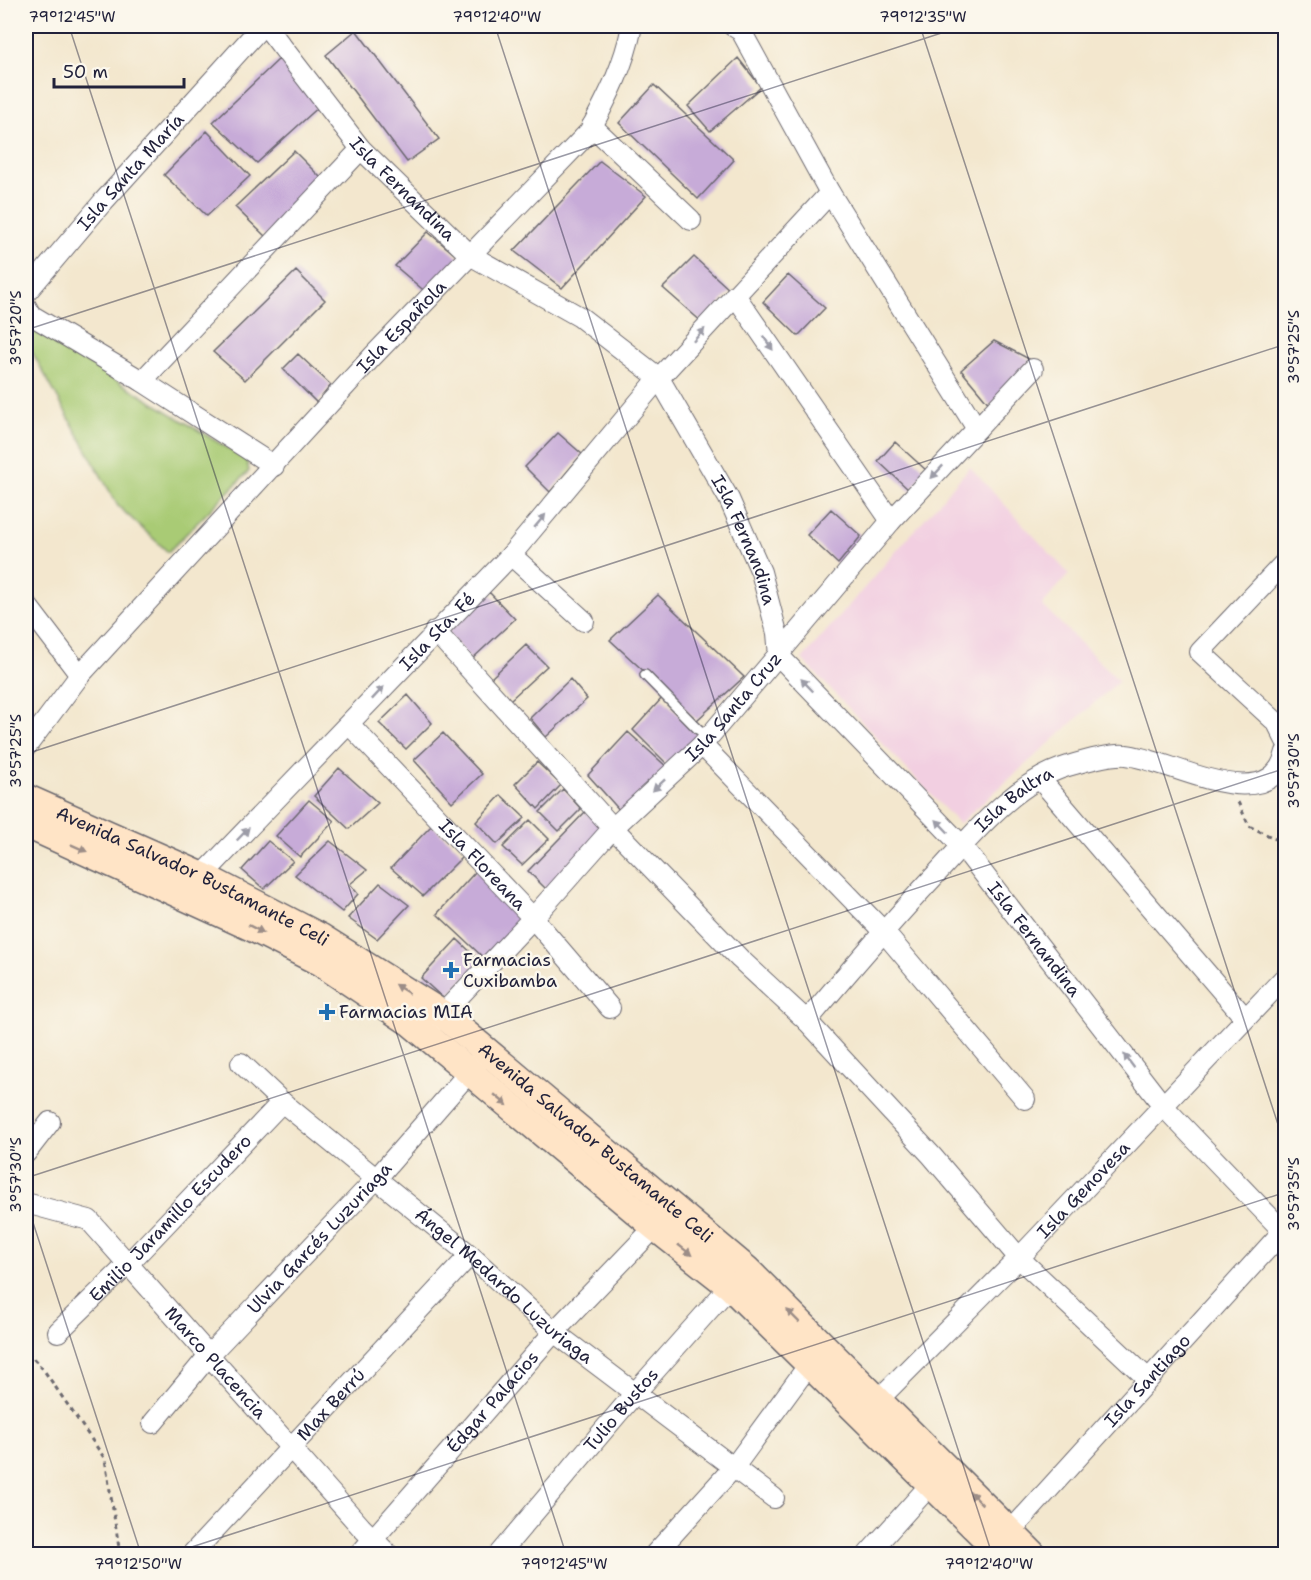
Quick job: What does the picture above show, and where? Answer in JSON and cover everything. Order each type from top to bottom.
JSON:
[{"type":"main road","name":"Avenida Salvador Bustamante Celi","points":[[26,798],[196,886],[320,962],[424,1033],[477,1063],[738,1277],[1005,1544],[1032,1554]]},
{"type":"main road","name":"Avenida Salvador Bustamante Celi","points":[[26,824],[196,886],[320,937],[442,1014],[477,1063],[655,1227],[738,1277]]},
{"type":"main road","name":"Avenida Salvador Bustamante Celi","points":[[815,1355],[878,1400],[938,1476]]},
{"type":"street","name":"Isla Fernandina","points":[[264,26],[361,149],[470,255],[580,317],[659,378],[729,499],[761,572],[777,633],[779,656],[962,846],[1164,1107],[1284,1230]]},
{"type":"street","name":"Isla Santa María","points":[[26,293],[102,203],[264,26]]},
{"type":"street","name":"Isla Española","points":[[26,747],[80,675],[373,356],[592,126],[620,73],[632,26]]},
{"type":"street","points":[[739,27],[830,193],[977,429]]},
{"type":"street","points":[[592,126],[691,220]]},
{"type":"street","points":[[142,381],[361,149]]},
{"type":"street","name":"Isla Sta. Fé","points":[[196,886],[435,631],[511,555],[659,378],[830,193]]},
{"type":"street","points":[[735,295],[891,521]]},
{"type":"street","points":[[26,306],[31,315],[142,381],[274,466]]},
{"type":"street","name":"Isla Santa Cruz","points":[[424,1033],[533,918],[613,828],[705,740],[779,656],[891,521],[1033,369]]},
{"type":"street","points":[[511,555],[584,621]]},
{"type":"street","points":[[1286,561],[1200,652],[1281,719],[1286,741]]},
{"type":"street","points":[[26,604],[80,675]]},
{"type":"street","points":[[435,631],[613,828],[740,959],[807,1021],[932,1156],[1018,1258],[1148,1379]]},
{"type":"street","name":"Isla Floreana","points":[[349,724],[533,918],[610,1008]]},
{"type":"street","points":[[705,740],[883,930],[1024,1099]]},
{"type":"street","name":"Isla Baltra","points":[[807,1021],[883,930],[962,846],[1019,791],[1040,779],[1067,766],[1125,754],[1236,785],[1262,784],[1282,766],[1286,752]]},
{"type":"street","points":[[1040,779],[1245,1018]]},
{"type":"street","name":"Isla Genovesa","points":[[878,1400],[1164,1107],[1286,976]]},
{"type":"street","name":"Ángel Medardo Luzuriaga","points":[[241,1063],[282,1102],[470,1255],[554,1332],[774,1498]]},
{"type":"street","name":"Ulvia Garcés Luzuriaga","points":[[153,1423],[210,1354],[376,1179],[477,1063]]},
{"type":"street","name":"Emilio Jaramillo Escudero","points":[[57,1332],[127,1265],[282,1102]]},
{"type":"street","points":[[26,1153],[50,1122]]},
{"type":"street","name":"Marco Placencia","points":[[26,1203],[88,1220],[388,1554]]},
{"type":"street","name":"Édgar Palacios","points":[[360,1554],[554,1332],[655,1227]]},
{"type":"street","name":"Isla Santiago","points":[[1005,1544],[1148,1379],[1284,1230]]},
{"type":"street","name":"Max Berrú","points":[[192,1554],[470,1255]]},
{"type":"street","name":"Tulio Bustos","points":[[499,1554],[636,1392],[738,1277]]},
{"type":"street","points":[[655,1554],[734,1467],[815,1355]]},
{"type":"street","points":[[868,1554],[938,1476]]},
{"type":"lane","points":[[645,675],[698,729],[705,740]]},
{"type":"path","points":[[1236,785],[1238,803],[1249,826],[1286,844]]},
{"type":"path","points":[[26,1354],[44,1369],[105,1459],[120,1554]]},
{"type":"shaded area","points":[[970,467],[1069,574],[1042,605],[1119,681],[959,824],[802,659]]},
{"type":"green space","points":[[26,325],[247,460],[249,471],[168,552],[118,506],[26,341]]},
{"type":"building","points":[[356,30],[439,139],[407,162],[326,55]]},
{"type":"building","points":[[738,58],[761,87],[710,131],[688,106]]},
{"type":"building","points":[[279,59],[322,104],[257,163],[213,122]]},
{"type":"building","points":[[654,85],[734,160],[698,199],[619,123]]},
{"type":"building","points":[[207,131],[250,176],[207,216],[164,175]]},
{"type":"building","points":[[294,151],[321,178],[267,238],[235,207]]},
{"type":"building","points":[[600,161],[646,196],[562,288],[514,251]]},
{"type":"building","points":[[428,232],[459,258],[428,294],[395,266]]},
{"type":"building","points":[[694,257],[731,291],[703,323],[663,288]]},
{"type":"building","points":[[296,271],[325,300],[245,380],[213,352]]},
{"type":"building","points":[[788,275],[825,308],[798,336],[763,302]]},
{"type":"building","points":[[994,341],[1031,360],[991,406],[961,370]]},
{"type":"building","points":[[298,354],[331,385],[317,403],[283,369]]},
{"type":"building","points":[[558,433],[582,454],[550,492],[525,467]]},
{"type":"building","points":[[895,442],[926,470],[910,491],[878,461]]},
{"type":"building","points":[[831,509],[861,536],[838,564],[807,535]]},
{"type":"building","points":[[489,592],[515,619],[471,660],[447,633]]},
{"type":"building","points":[[658,595],[744,677],[697,720],[610,640]]},
{"type":"building","points":[[526,645],[547,666],[510,700],[491,678]]},
{"type":"building","points":[[570,679],[587,699],[546,737],[530,718]]},
{"type":"building","points":[[408,695],[432,723],[406,749],[379,723]]},
{"type":"building","points":[[662,698],[699,736],[671,768],[633,730]]},
{"type":"building","points":[[628,732],[668,768],[622,813],[588,775]]},
{"type":"building","points":[[443,733],[482,774],[452,802],[414,760]]},
{"type":"building","points":[[537,762],[561,785],[538,809],[515,784]]},
{"type":"building","points":[[339,768],[378,803],[349,829],[314,796]]},
{"type":"building","points":[[563,789],[581,809],[559,831],[540,812]]},
{"type":"building","points":[[501,795],[525,818],[497,844],[476,822]]},
{"type":"building","points":[[309,800],[334,821],[300,857],[276,836]]},
{"type":"building","points":[[586,811],[607,827],[549,892],[528,871]]},
{"type":"building","points":[[530,820],[549,839],[522,865],[503,847]]},
{"type":"building","points":[[432,825],[464,855],[423,896],[391,868]]},
{"type":"building","points":[[268,841],[293,861],[264,889],[242,870]]},
{"type":"building","points":[[330,841],[367,870],[350,884],[358,894],[342,912],[295,875]]},
{"type":"building","points":[[477,870],[523,919],[486,960],[437,914]]},
{"type":"building","points":[[380,883],[409,905],[377,939],[348,918]]},
{"type":"building","name":"Farmacias Cuxibamba","points":[[457,939],[481,962],[444,999],[421,978]]},
{"type":"place","name":"Farmacias Cuxibamba","points":[[451,970]]},
{"type":"place","name":"Farmacias MIA","points":[[327,1012]]}]
